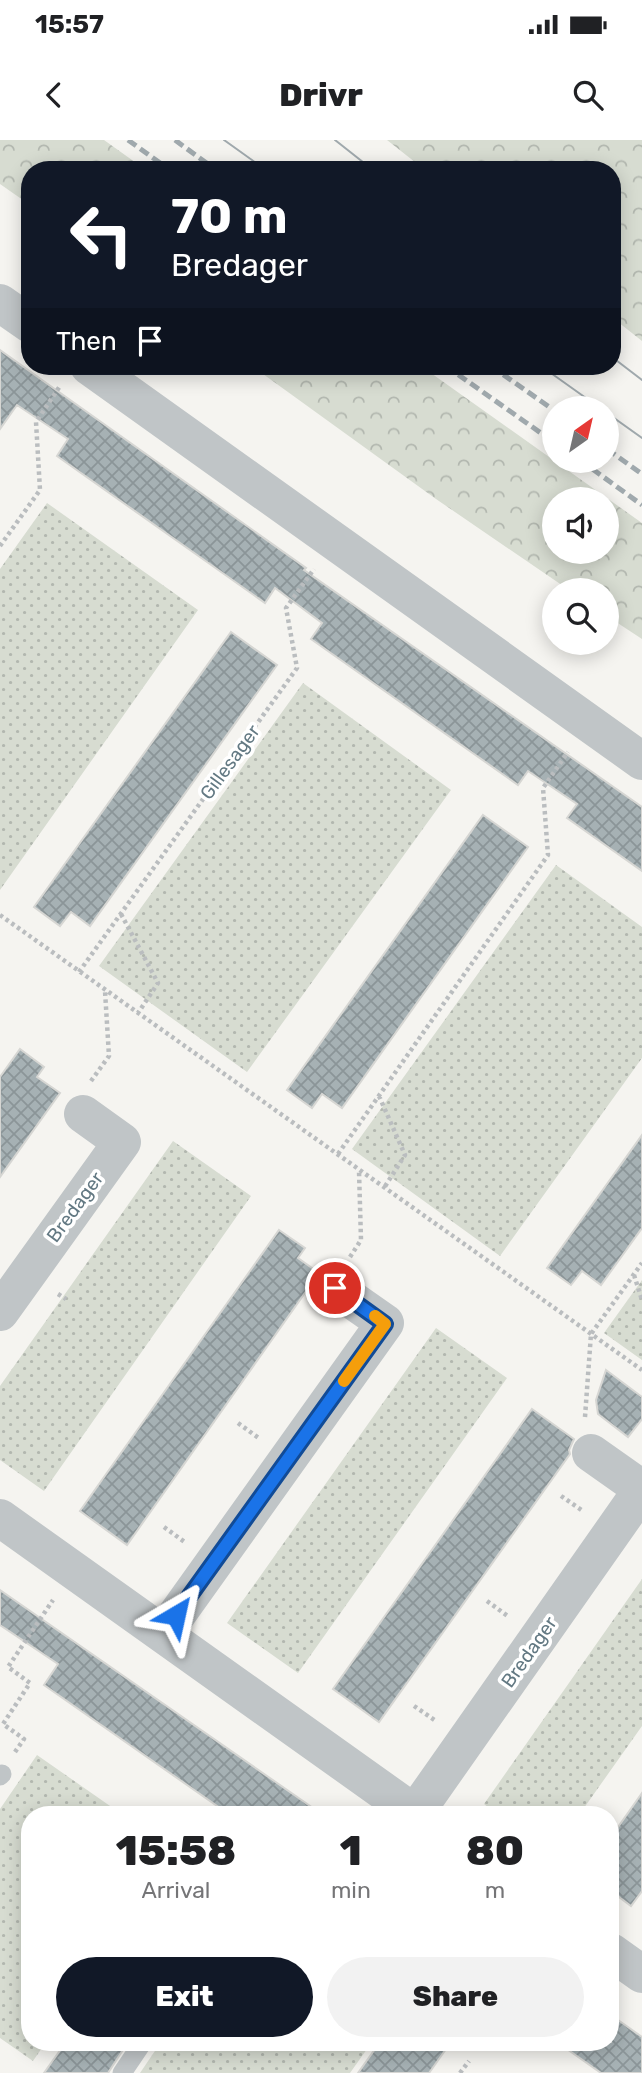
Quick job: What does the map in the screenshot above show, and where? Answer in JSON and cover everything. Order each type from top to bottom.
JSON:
[{"type":"street","points":[[0,303],[21,318]]},
{"type":"street","points":[[83,375],[334,541],[642,761]]},
{"type":"street","name":"Bredager","points":[[0,1312],[122,1142],[83,1114]]},
{"type":"street","points":[[163,1634],[385,1324],[335,1288]]},
{"type":"street","name":"Bredager","points":[[422,1806],[642,1489],[591,1453]]},
{"type":"street","name":"Bredager","points":[[0,1518],[405,1806]]},
{"type":"street","points":[[619,1958],[642,1974]]},
{"type":"lane","points":[[122,2073],[137,2051]]},
{"type":"path","points":[[0,546],[40,490],[36,422],[74,375]]},
{"type":"path","name":"Gillesager","points":[[79,972],[296,668],[286,608],[334,541]]},
{"type":"path","points":[[338,1154],[548,855],[543,788],[588,722]]},
{"type":"path","points":[[121,914],[158,983],[138,1013]]},
{"type":"path","points":[[0,915],[642,1370]]},
{"type":"path","points":[[83,1114],[82,1094],[109,1056],[105,990]]},
{"type":"path","points":[[379,1095],[405,1155],[384,1188]]},
{"type":"path","points":[[335,1288],[336,1277],[361,1240],[359,1170]]},
{"type":"path","points":[[591,1453],[584,1430],[592,1334],[642,1263]]},
{"type":"path","points":[[634,1275],[642,1300]]},
{"type":"path","points":[[17,1734],[3,1724],[30,1683],[8,1667],[74,1571]]},
{"type":"path","points":[[460,2073],[469,2061]]},
{"type":"green space","points":[[0,140],[104,140],[133,161],[21,161],[21,199],[0,184]]},
{"type":"green space","points":[[387,140],[642,140],[642,341],[621,324],[621,161],[414,161]]},
{"type":"green space","points":[[264,375],[434,375],[542,452],[542,473],[572,473],[591,487],[542,487],[542,564],[619,564],[619,507],[642,523],[642,639],[619,624],[619,578],[551,578],[436,499]]},
{"type":"green space","points":[[47,503],[198,610],[0,890],[0,569]]},
{"type":"green space","points":[[303,683],[451,790],[247,1072],[99,966]]},
{"type":"green space","points":[[556,865],[642,927],[642,1058],[500,1256],[352,1149]]},
{"type":"green space","points":[[173,1141],[251,1196],[44,1491],[0,1460],[0,1386]]},
{"type":"green space","points":[[642,1280],[642,1360],[604,1333]]},
{"type":"green space","points":[[436,1328],[507,1378],[298,1673],[227,1623]]},
{"type":"green space","points":[[642,1579],[642,1726],[585,1806],[484,1804]]},
{"type":"green space","points":[[37,1755],[110,1806],[21,1806],[21,2051],[40,2051],[33,2061],[0,2038],[0,1809]]},
{"type":"green space","points":[[155,2051],[366,2051],[350,2073],[140,2073]]},
{"type":"building","points":[[0,350],[21,365],[21,375],[35,375],[306,568],[304,570],[642,807],[642,871],[567,818],[577,804],[528,771],[518,785],[311,639],[322,623],[275,588],[265,603],[57,456],[68,439],[17,405],[0,429]]},
{"type":"building","points":[[231,632],[277,665],[90,926],[71,912],[60,926],[34,907]]},
{"type":"building","points":[[483,815],[528,847],[342,1108],[322,1094],[312,1108],[287,1090]]},
{"type":"building","points":[[20,1049],[44,1067],[37,1077],[60,1093],[0,1177],[0,1077]]},
{"type":"building","points":[[642,1135],[642,1228],[601,1285],[582,1271],[571,1285],[547,1268]]},
{"type":"building","points":[[279,1230],[305,1248],[298,1258],[319,1273],[127,1545],[80,1511]]},
{"type":"building","points":[[606,1370],[642,1397],[642,1419],[628,1437],[598,1414],[596,1400]]},
{"type":"building","points":[[532,1409],[574,1439],[570,1454],[379,1722],[333,1689]]},
{"type":"building","points":[[0,1590],[310,1806],[217,1806],[44,1685],[58,1664],[0,1625]]},
{"type":"building","points":[[642,1793],[642,1891],[631,1906],[619,1897],[619,1826]]},
{"type":"building","points":[[619,2021],[642,2037],[642,2073],[601,2073],[570,2051],[619,2051]]},
{"type":"building","points":[[60,2051],[122,2051],[108,2073],[44,2073]]},
{"type":"building","points":[[374,2051],[445,2051],[429,2073],[358,2073]]},
{"type":"tram line","points":[[224,140],[253,161]]},
{"type":"tram line","points":[[335,140],[362,161]]},
{"type":"tram line","points":[[621,364],[642,380]]},
{"type":"tram line","points":[[554,375],[583,396]]},
{"type":"tram line","points":[[620,422],[642,438]]},
{"type":"railway","points":[[128,140],[157,161]]},
{"type":"railway","points":[[175,140],[204,161]]},
{"type":"railway","points":[[459,375],[542,434]]},
{"type":"railway","points":[[504,375],[542,402]]},
{"type":"railway","points":[[620,458],[642,474]]},
{"type":"railway","points":[[598,473],[642,505]]},
{"type":"slow traffic","points":[[344,1381],[385,1324],[375,1316]]},
{"type":"route","points":[[176,1615],[385,1324],[335,1288]]}]
